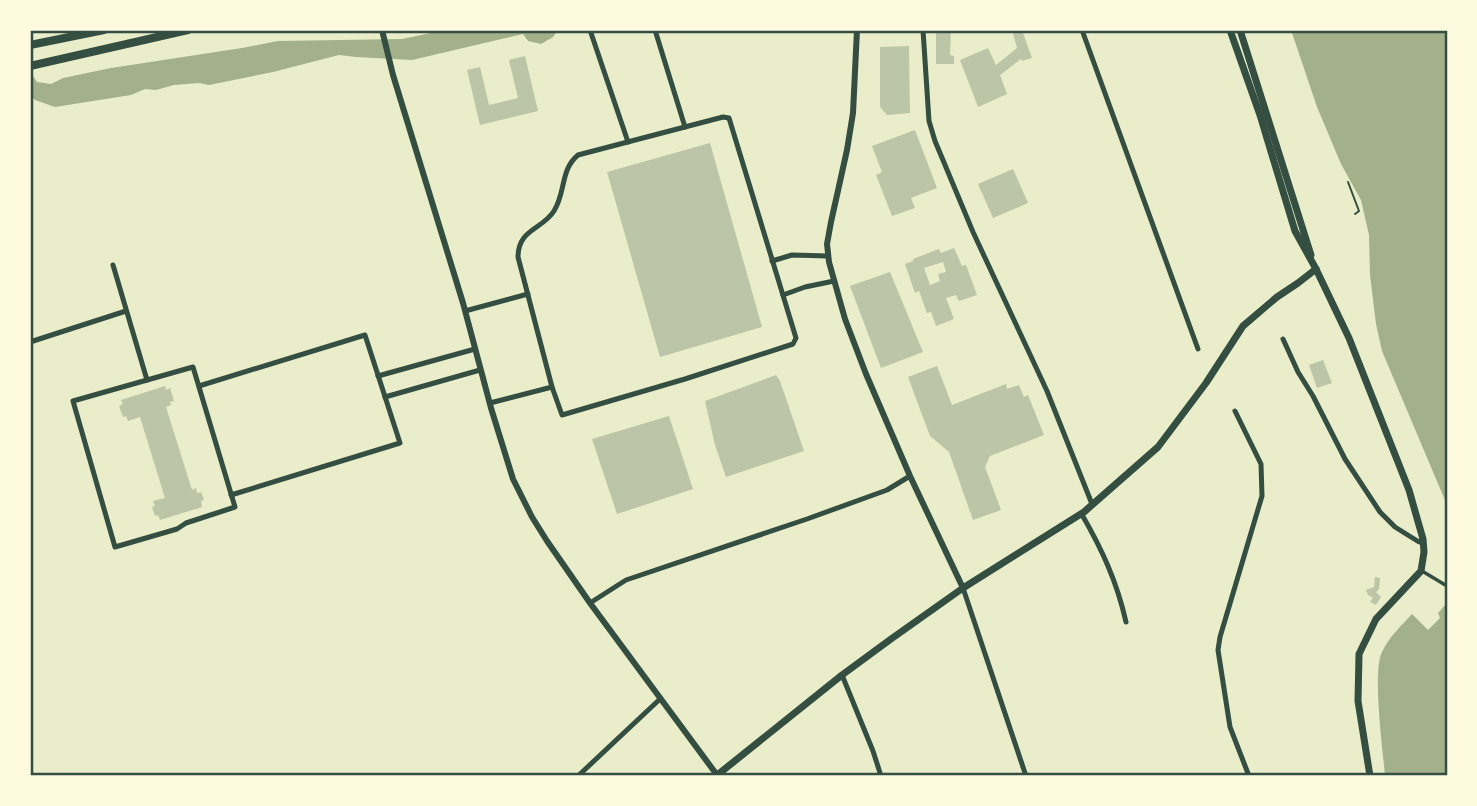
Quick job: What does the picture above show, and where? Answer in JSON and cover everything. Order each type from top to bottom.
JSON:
[{"type":"main road","points":[[30,45],[104,30]]},
{"type":"main road","points":[[30,66],[188,30]]},
{"type":"main road","points":[[1230,30],[1260,115],[1295,231],[1349,338],[1409,490],[1423,539],[1421,571],[1376,619],[1359,654],[1358,701],[1370,776]]},
{"type":"main road","points":[[1240,30],[1316,269]]},
{"type":"main road","points":[[716,776],[842,676],[963,588],[1092,504],[1157,447],[1206,383],[1243,326],[1316,269]]},
{"type":"street","points":[[382,30],[513,479],[547,541],[716,776]]},
{"type":"street","points":[[590,30],[628,142]]},
{"type":"street","points":[[655,30],[685,127]]},
{"type":"street","points":[[857,30],[853,113],[827,244],[828,256],[845,319],[866,374],[963,588],[1026,776]]},
{"type":"street","points":[[923,30],[929,121],[935,141],[973,232],[1047,391],[1092,504]]},
{"type":"street","points":[[1082,30],[1198,349]]},
{"type":"street","points":[[723,117],[729,118],[796,338],[793,344],[562,415],[552,387],[518,257],[518,248],[525,234],[553,213],[560,198],[567,168],[578,155],[628,142],[723,117]]},
{"type":"street","points":[[772,261],[792,255],[828,256]]},
{"type":"street","points":[[113,265],[147,380]]},
{"type":"street","points":[[783,295],[834,281]]},
{"type":"street","points":[[465,311],[528,294]]},
{"type":"street","points":[[30,342],[126,311]]},
{"type":"street","points":[[199,386],[365,335],[400,443],[231,495]]},
{"type":"street","points":[[1283,339],[1345,459],[1380,512],[1395,527],[1419,542],[1423,539]]},
{"type":"street","points":[[378,376],[475,349]]},
{"type":"street","points":[[193,367],[199,386],[235,507],[115,547],[73,401],[193,367]]},
{"type":"street","points":[[385,397],[480,370]]},
{"type":"street","points":[[490,403],[552,387]]},
{"type":"street","points":[[1235,411],[1261,464],[1262,496],[1218,650],[1230,727],[1249,776]]},
{"type":"street","points":[[590,603],[626,580],[887,490],[910,476]]},
{"type":"street","points":[[1081,513],[1103,553],[1126,622]]},
{"type":"street","points":[[1421,571],[1447,586]]},
{"type":"street","points":[[842,676],[881,776]]},
{"type":"street","points":[[578,776],[660,698]]},
{"type":"path","points":[[1348,182],[1359,211],[1355,214]]},
{"type":"shaded area","points":[[445,30],[558,30],[553,37],[541,44],[528,41],[523,34],[412,60],[339,55],[209,85],[199,83],[156,90],[145,89],[131,95],[55,107],[35,100],[30,95],[30,72],[37,82],[51,84],[63,78],[111,68],[278,41],[402,39]]},
{"type":"shaded area","points":[[1291,30],[1447,30],[1447,505],[1382,351],[1370,275],[1369,235],[1361,200],[1341,164],[1317,107]]},
{"type":"shaded area","points":[[1447,603],[1447,776],[1385,776],[1378,693],[1382,652],[1412,614],[1428,630],[1440,618],[1438,613]]},
{"type":"building","points":[[936,30],[951,30],[950,55],[954,56],[954,64],[936,64]]},
{"type":"building","points":[[1012,30],[1022,30],[1032,58],[1021,59],[1000,75],[1007,94],[978,107],[960,60],[988,48],[996,65],[1017,48]]},
{"type":"building","points":[[909,46],[910,113],[887,115],[880,107],[880,47]]},
{"type":"building","points":[[525,56],[538,111],[480,125],[467,70],[480,67],[489,105],[518,98],[509,60]]},
{"type":"building","points":[[915,130],[937,188],[911,198],[915,208],[892,216],[876,175],[882,172],[872,146]]},
{"type":"building","points":[[710,143],[762,327],[660,357],[607,172]]},
{"type":"building","points":[[1013,169],[1028,203],[993,218],[978,184]]},
{"type":"building","points":[[954,248],[962,266],[966,265],[977,295],[959,301],[956,295],[946,298],[954,319],[936,326],[931,312],[927,313],[919,291],[915,293],[905,264],[939,249],[941,253]],"holes":[[[943,262],[946,272],[938,274],[940,281],[930,285],[924,268]]]},
{"type":"building","points":[[890,272],[923,352],[881,368],[850,286]]},
{"type":"building","points":[[1323,360],[1332,383],[1317,388],[1309,365]]},
{"type":"building","points":[[937,366],[952,405],[1006,384],[1007,389],[1019,385],[1024,397],[1028,395],[1044,435],[990,456],[985,467],[1001,510],[973,520],[949,452],[930,436],[908,377]]},
{"type":"building","points":[[776,375],[804,451],[726,477],[705,401]]},
{"type":"building","points":[[165,386],[166,390],[170,388],[174,401],[166,407],[192,490],[196,488],[197,493],[201,492],[204,500],[201,501],[202,507],[160,520],[158,515],[155,516],[153,501],[165,498],[140,417],[128,421],[126,416],[123,417],[119,406],[123,404],[121,400]]},
{"type":"building","points":[[669,416],[693,489],[617,514],[592,439]]},
{"type":"building","points":[[1375,577],[1380,578],[1376,592],[1381,597],[1376,605],[1370,602],[1373,598],[1366,590],[1374,587]]}]
